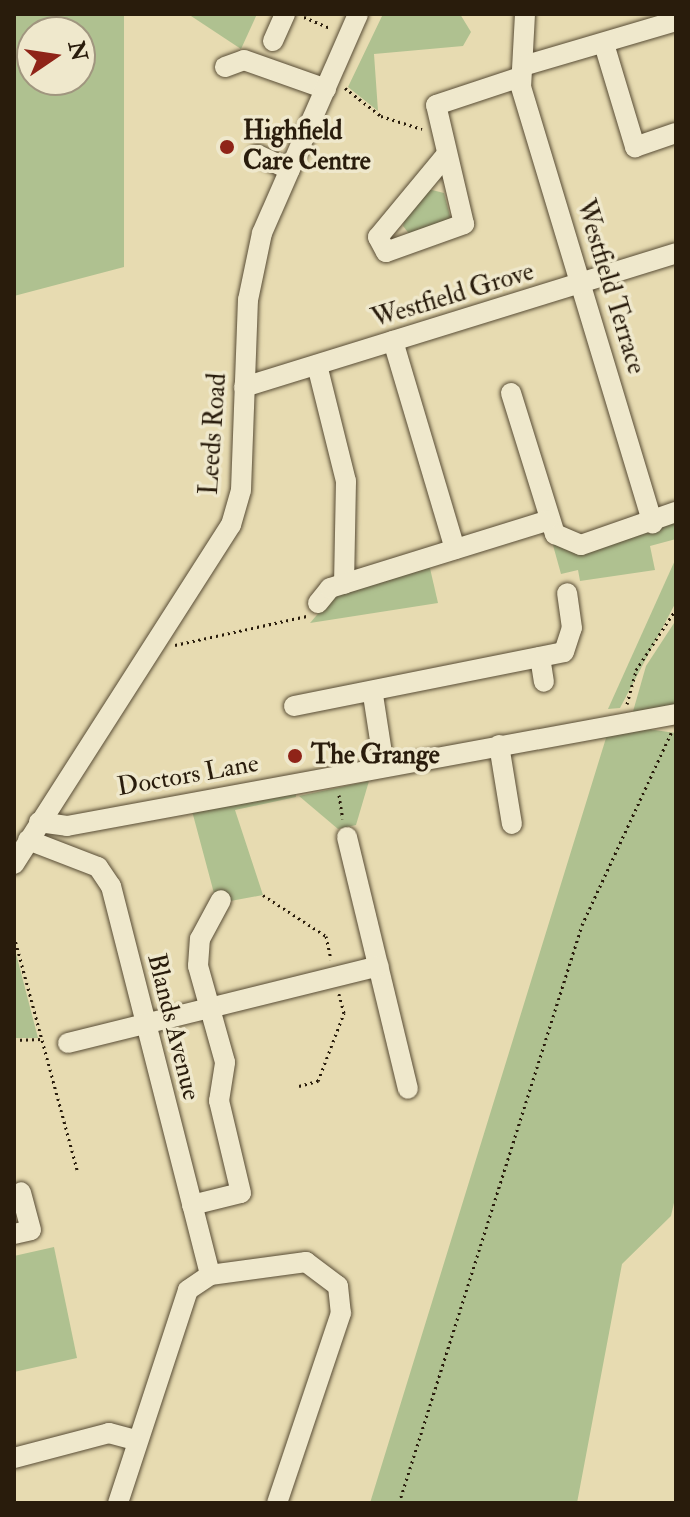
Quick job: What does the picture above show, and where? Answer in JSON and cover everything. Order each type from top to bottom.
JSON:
[{"type":"street","points":[[273,41],[285,14]]},
{"type":"street","name":"Leeds Road","points":[[14,864],[231,525],[241,490],[248,300],[262,233],[358,14]]},
{"type":"street","name":"Westfield Terrace","points":[[525,14],[521,72],[653,523]]},
{"type":"street","points":[[444,144],[378,237],[386,252],[464,224],[444,144],[438,103],[676,21]]},
{"type":"street","points":[[604,44],[635,147],[676,133]]},
{"type":"street","points":[[225,67],[244,60],[329,83]]},
{"type":"street","points":[[258,155],[290,170]]},
{"type":"street","name":"Westfield Grove","points":[[244,387],[676,253]]},
{"type":"street","points":[[393,341],[455,549]]},
{"type":"street","points":[[317,365],[346,481],[344,584]]},
{"type":"street","points":[[511,393],[547,521],[566,542],[581,545],[653,523],[676,512]]},
{"type":"street","points":[[318,603],[344,584],[547,521]]},
{"type":"street","points":[[294,706],[373,695],[447,671],[564,652],[572,628],[567,593]]},
{"type":"street","points":[[540,657],[544,682]]},
{"type":"street","points":[[373,695],[384,766]]},
{"type":"street","name":"Doctors Lane","points":[[34,831],[676,714]]},
{"type":"street","points":[[499,745],[512,824]]},
{"type":"street","name":"Blands Avenue","points":[[34,831],[98,867],[111,886],[210,1275]]},
{"type":"street","points":[[347,837],[408,1089]]},
{"type":"street","points":[[192,1205],[241,1193],[219,1101],[225,1062],[198,966],[200,939],[221,900]]},
{"type":"street","points":[[68,1043],[379,966]]},
{"type":"street","points":[[14,1234],[31,1230],[21,1192]]},
{"type":"street","points":[[118,1503],[182,1300],[210,1275],[306,1262],[338,1286],[341,1313],[277,1503]]},
{"type":"street","points":[[14,1458],[109,1433],[136,1440]]},
{"type":"path","points":[[297,14],[349,36]]},
{"type":"path","points":[[329,83],[381,116],[444,144]]},
{"type":"path","points":[[152,648],[289,625],[318,603]]},
{"type":"path","points":[[625,723],[636,670],[676,609]]},
{"type":"path","points":[[399,1503],[582,925],[670,749],[673,734],[654,718]]},
{"type":"path","points":[[335,775],[347,837]]},
{"type":"path","points":[[14,936],[77,1170]]},
{"type":"path","points":[[14,1040],[42,1039]]},
{"type":"green space","points":[[14,14],[124,14],[124,267],[14,296]]},
{"type":"green space","points":[[188,14],[257,14],[241,49]]},
{"type":"green space","points":[[383,14],[460,14],[471,32],[463,46],[374,54],[378,111],[348,87]]},
{"type":"green space","points":[[428,189],[444,193],[451,220],[411,236],[403,226],[406,214]]},
{"type":"green space","points":[[676,517],[676,539],[650,546],[655,570],[580,581],[578,570],[561,574],[551,538],[563,548]]},
{"type":"green space","points":[[676,558],[676,602],[620,708],[608,709]]},
{"type":"green space","points":[[429,564],[438,603],[310,623],[335,594]]},
{"type":"green space","points":[[676,620],[676,709],[632,715],[646,666]]},
{"type":"green space","points":[[625,726],[676,733],[676,1194],[671,1216],[622,1264],[577,1503],[370,1503],[606,738],[541,746]]},
{"type":"green space","points":[[369,781],[356,825],[338,829],[299,796]]},
{"type":"green space","points":[[295,790],[296,797],[235,810],[263,895],[225,902],[215,897],[192,811]]},
{"type":"green space","points":[[14,946],[19,965],[38,1038],[14,1038]]},
{"type":"green space","points":[[54,1247],[77,1358],[14,1372],[14,1256]]},
{"type":"place","name":"Highfield Care Centre","points":[[227,147]]},
{"type":"place","name":"The Grange","points":[[295,756]]}]
